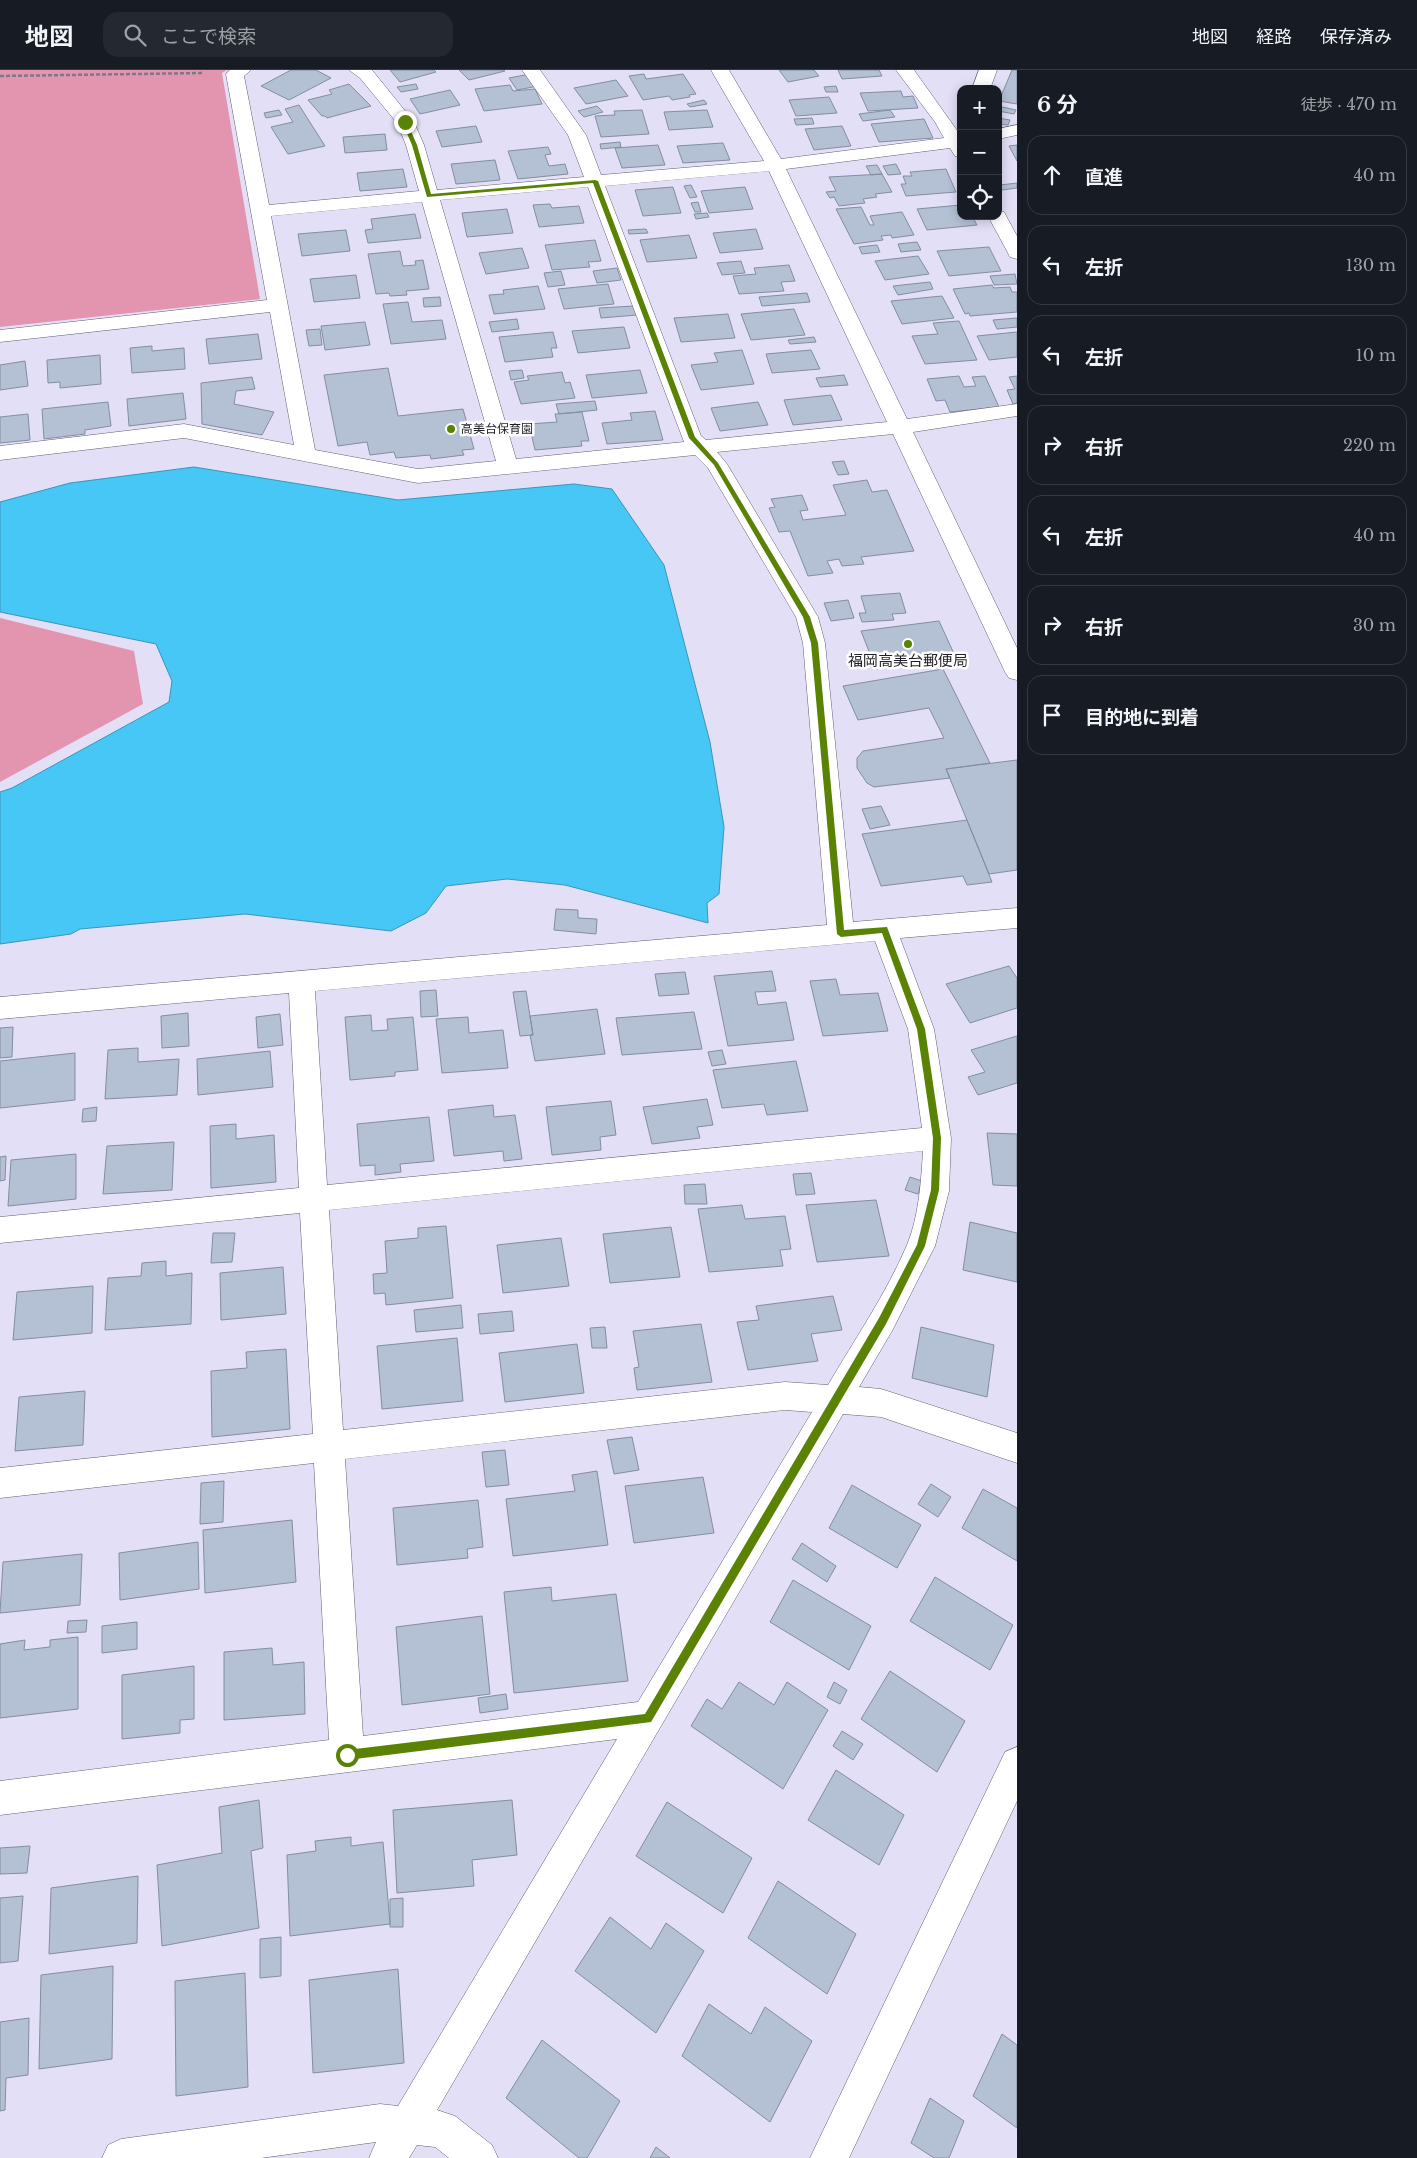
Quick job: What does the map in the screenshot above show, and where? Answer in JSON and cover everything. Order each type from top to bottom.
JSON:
[{"type":"street","points":[[358,70],[366,74],[405,122],[415,145],[508,467]]},
{"type":"street","points":[[531,70],[577,134],[692,438],[716,464],[806,617],[814,643],[841,934]]},
{"type":"street","points":[[720,70],[774,166],[1017,672]]},
{"type":"street","points":[[905,70],[957,139]]},
{"type":"street","points":[[982,85],[988,70]]},
{"type":"street","points":[[238,72],[260,211],[306,454]]},
{"type":"street","points":[[1002,133],[1017,130]]},
{"type":"street","points":[[260,211],[774,166],[957,142]]},
{"type":"street","points":[[999,220],[1017,253]]},
{"type":"street","points":[[0,336],[278,305]]},
{"type":"street","points":[[0,453],[184,431],[418,476],[900,426],[1017,410]]},
{"type":"street","points":[[0,1008],[1017,918]]},
{"type":"street","points":[[388,2158],[836,1400],[882,1321],[921,1246],[935,1190],[937,1138],[921,1029],[884,929]]},
{"type":"street","points":[[301,982],[347,1755]]},
{"type":"street","points":[[0,1230],[937,1138]]},
{"type":"street","points":[[0,1483],[785,1396],[881,1403],[1017,1448]]},
{"type":"street","points":[[0,1798],[648,1718]]},
{"type":"street","points":[[829,2158],[1017,1764]]},
{"type":"street","points":[[121,2158],[380,2123],[442,2129],[479,2158]]},
{"type":"path","points":[[0,76],[238,72]]},
{"type":"shaded area","points":[[0,70],[227,70],[222,73],[260,299],[0,327]]},
{"type":"shaded area","points":[[0,618],[134,651],[143,704],[0,782]]},
{"type":"water","points":[[194,467],[398,500],[574,484],[612,489],[664,565],[710,742],[724,827],[719,894],[707,903],[708,923],[565,885],[507,879],[446,886],[426,913],[391,931],[245,914],[80,929],[71,934],[0,944],[0,792],[12,788],[169,702],[172,681],[156,644],[0,612],[0,502],[70,483]]},
{"type":"building","points":[[291,70],[316,70],[331,78],[289,100],[261,86]]},
{"type":"building","points":[[390,70],[434,70],[436,72],[400,82]]},
{"type":"building","points":[[459,70],[504,70],[505,71],[469,80]]},
{"type":"building","points":[[779,70],[814,70],[819,76],[788,82]]},
{"type":"building","points":[[838,70],[879,70],[882,76],[842,79]]},
{"type":"building","points":[[1012,70],[1017,70],[1017,104],[1002,102],[1002,94]]},
{"type":"building","points":[[530,74],[538,86],[517,90],[509,78]]},
{"type":"building","points":[[644,74],[646,79],[683,74],[696,94],[672,100],[669,96],[643,100],[629,76]]},
{"type":"building","points":[[616,80],[628,96],[586,104],[574,88]]},
{"type":"building","points":[[349,84],[371,106],[327,118],[322,116],[308,100],[332,94],[329,90]]},
{"type":"building","points":[[416,84],[418,89],[401,92],[397,87]]},
{"type":"building","points":[[510,85],[513,91],[535,89],[542,104],[484,111],[475,89]]},
{"type":"building","points":[[836,86],[838,92],[826,92],[824,87]]},
{"type":"building","points":[[450,90],[460,105],[420,114],[410,99]]},
{"type":"building","points":[[901,91],[903,97],[913,96],[918,108],[868,111],[860,93]]},
{"type":"building","points":[[829,97],[837,113],[796,116],[789,100]]},
{"type":"building","points":[[704,100],[707,104],[690,107],[687,104]]},
{"type":"building","points":[[299,105],[325,146],[288,154],[271,127],[293,122],[285,109]]},
{"type":"building","points":[[597,106],[603,112],[584,117],[578,111]]},
{"type":"building","points":[[1002,107],[1016,110],[1014,114],[1002,112]]},
{"type":"building","points":[[279,110],[282,115],[266,118],[264,113]]},
{"type":"building","points":[[642,110],[649,134],[601,137],[595,116],[615,115],[614,111]]},
{"type":"building","points":[[707,110],[713,127],[669,130],[664,112]]},
{"type":"building","points":[[890,110],[895,117],[863,121],[859,114]]},
{"type":"building","points":[[812,118],[814,124],[796,125],[794,119]]},
{"type":"building","points":[[924,119],[933,138],[879,142],[871,124]]},
{"type":"building","points":[[1002,119],[1010,120],[1008,125],[1002,124]]},
{"type":"building","points":[[476,126],[482,142],[442,147],[436,131]]},
{"type":"building","points":[[842,126],[851,146],[814,150],[805,129]]},
{"type":"building","points":[[385,134],[387,150],[345,153],[343,137]]},
{"type":"building","points":[[620,142],[621,147],[601,149],[600,144]]},
{"type":"building","points":[[723,143],[730,160],[683,163],[677,146]]},
{"type":"building","points":[[658,145],[665,165],[622,168],[615,148]]},
{"type":"building","points":[[1017,145],[1017,161],[1009,146]]},
{"type":"building","points":[[548,147],[551,154],[545,155],[549,166],[565,164],[568,174],[518,179],[508,151]]},
{"type":"building","points":[[495,160],[500,180],[456,184],[451,164]]},
{"type":"building","points":[[896,164],[901,174],[888,175],[883,166]]},
{"type":"building","points":[[877,165],[882,174],[871,175],[866,166]]},
{"type":"building","points":[[403,169],[407,187],[360,191],[357,173]]},
{"type":"building","points":[[946,169],[956,192],[906,196],[901,184],[906,184],[903,176],[912,176],[910,172]]},
{"type":"building","points":[[882,174],[892,192],[875,194],[877,197],[863,199],[865,203],[839,206],[834,197],[830,198],[826,192],[836,191],[829,177]]},
{"type":"building","points":[[1017,183],[1017,188],[1002,190],[1002,185]]},
{"type":"building","points":[[691,185],[697,197],[690,198],[684,186]]},
{"type":"building","points":[[673,187],[681,213],[643,216],[635,190]]},
{"type":"building","points":[[745,187],[753,209],[709,213],[701,191]]},
{"type":"building","points":[[698,202],[701,212],[695,212],[691,203]]},
{"type":"building","points":[[550,204],[552,208],[579,206],[584,223],[539,227],[533,205]]},
{"type":"building","points":[[957,205],[957,220],[974,220],[977,225],[927,230],[917,209]]},
{"type":"building","points":[[861,207],[870,225],[874,225],[870,216],[902,212],[914,235],[892,238],[891,235],[881,236],[883,240],[854,244],[836,209]]},
{"type":"building","points":[[507,209],[513,233],[467,237],[462,213]]},
{"type":"building","points":[[707,213],[709,217],[696,219],[694,214]]},
{"type":"building","points":[[415,214],[421,238],[368,243],[365,230],[373,229],[371,219]]},
{"type":"building","points":[[646,229],[648,233],[629,234],[628,230]]},
{"type":"building","points":[[756,229],[763,249],[720,253],[713,233]]},
{"type":"building","points":[[346,230],[350,251],[302,256],[298,234]]},
{"type":"building","points":[[689,235],[697,258],[647,262],[640,240]]},
{"type":"building","points":[[595,240],[601,261],[588,262],[590,267],[552,270],[545,245]]},
{"type":"building","points":[[917,242],[921,250],[901,252],[898,244]]},
{"type":"building","points":[[877,245],[880,252],[862,254],[859,247]]},
{"type":"building","points":[[989,247],[1001,271],[949,276],[937,251]]},
{"type":"building","points":[[522,248],[529,268],[486,274],[479,253]]},
{"type":"building","points":[[400,251],[403,266],[416,265],[415,261],[423,260],[429,289],[406,291],[407,295],[390,296],[389,293],[376,294],[368,254]]},
{"type":"building","points":[[918,256],[929,274],[885,280],[875,261]]},
{"type":"building","points":[[741,261],[745,273],[722,275],[717,263]]},
{"type":"building","points":[[789,265],[795,281],[781,282],[784,291],[739,294],[733,276],[756,274],[754,268]]},
{"type":"building","points":[[617,268],[621,280],[597,283],[593,271]]},
{"type":"building","points":[[561,271],[565,285],[548,287],[544,273]]},
{"type":"building","points":[[1015,274],[1017,284],[994,285],[990,276]]},
{"type":"building","points":[[356,275],[360,298],[314,302],[310,279]]},
{"type":"building","points":[[930,282],[933,289],[898,295],[893,286]]},
{"type":"building","points":[[608,284],[614,304],[564,309],[558,289]]},
{"type":"building","points":[[992,285],[994,288],[1010,287],[1012,292],[1017,292],[1017,312],[970,316],[969,313],[965,314],[953,289]]},
{"type":"building","points":[[538,286],[545,309],[494,314],[489,295],[504,294],[503,290]]},
{"type":"building","points":[[807,293],[810,302],[762,306],[759,297]]},
{"type":"building","points":[[942,296],[954,318],[902,324],[891,301]]},
{"type":"building","points":[[440,297],[441,306],[424,307],[423,298]]},
{"type":"building","points":[[408,302],[412,322],[442,320],[446,339],[391,344],[383,304]]},
{"type":"building","points":[[634,306],[637,315],[601,318],[599,308]]},
{"type":"building","points":[[794,309],[805,335],[751,340],[741,314]]},
{"type":"building","points":[[728,314],[735,338],[681,342],[674,318]]},
{"type":"building","points":[[1017,318],[1017,327],[997,329],[993,320]]},
{"type":"building","points":[[517,319],[519,329],[492,332],[489,322]]},
{"type":"building","points":[[959,321],[977,360],[925,364],[912,336],[938,334],[933,323]]},
{"type":"building","points":[[365,322],[370,345],[325,350],[321,326]]},
{"type":"building","points":[[624,327],[630,348],[578,353],[572,331]]},
{"type":"building","points":[[320,329],[322,345],[309,346],[306,330]]},
{"type":"building","points":[[553,332],[557,348],[551,348],[553,357],[505,362],[499,337]]},
{"type":"building","points":[[1017,332],[1017,357],[989,360],[977,336]]},
{"type":"building","points":[[258,334],[262,359],[209,364],[206,339]]},
{"type":"building","points":[[814,337],[816,342],[790,344],[788,340]]},
{"type":"building","points":[[152,346],[152,351],[184,348],[185,369],[132,373],[130,348]]},
{"type":"building","points":[[742,350],[754,384],[701,390],[691,365],[718,362],[714,353]]},
{"type":"building","points":[[811,350],[820,369],[772,373],[766,354]]},
{"type":"building","points":[[100,355],[101,384],[60,388],[60,382],[48,383],[47,360]]},
{"type":"building","points":[[25,361],[28,386],[0,390],[0,365]]},
{"type":"building","points":[[388,368],[398,416],[463,409],[474,449],[462,450],[464,455],[431,459],[430,455],[396,458],[394,452],[370,455],[367,442],[338,446],[324,375]]},
{"type":"building","points":[[522,370],[524,378],[511,380],[509,371]]},
{"type":"building","points":[[640,370],[647,393],[592,398],[586,375]]},
{"type":"building","points":[[562,372],[565,383],[570,382],[575,398],[521,404],[514,382],[529,380],[527,376]]},
{"type":"building","points":[[844,375],[848,385],[820,387],[816,378]]},
{"type":"building","points":[[959,376],[964,387],[976,386],[972,377],[985,376],[999,407],[950,412],[945,400],[936,401],[927,379]]},
{"type":"building","points":[[1017,376],[1017,403],[1013,404],[1007,390],[1015,389],[1009,377]]},
{"type":"building","points":[[252,377],[255,389],[236,391],[234,404],[274,412],[262,435],[202,424],[201,383]]},
{"type":"building","points":[[183,393],[186,419],[129,426],[127,399]]},
{"type":"building","points":[[831,395],[842,420],[793,425],[784,400]]},
{"type":"building","points":[[595,401],[597,410],[559,414],[556,404]]},
{"type":"building","points":[[108,402],[111,426],[85,430],[85,434],[44,439],[42,409]]},
{"type":"building","points":[[758,402],[768,425],[720,431],[711,408]]},
{"type":"building","points":[[655,411],[663,440],[607,444],[602,423],[632,420],[630,413]]},
{"type":"building","points":[[582,412],[589,441],[581,441],[582,446],[535,450],[529,424],[557,422],[555,414]]},
{"type":"building","points":[[28,414],[30,440],[0,443],[0,417]]},
{"type":"building","points":[[844,461],[849,474],[838,475],[832,462]]},
{"type":"building","points":[[867,480],[872,492],[887,490],[914,551],[861,557],[864,564],[842,566],[839,559],[827,561],[833,573],[808,576],[790,531],[779,532],[769,508],[775,507],[771,499],[802,495],[808,510],[800,511],[803,520],[846,515],[833,485]]},
{"type":"building","points":[[900,593],[906,613],[892,614],[894,620],[862,622],[859,613],[866,613],[861,596]]},
{"type":"building","points":[[848,600],[854,618],[831,621],[824,603]]},
{"type":"building","name":"福岡高美台郵便局","points":[[939,621],[956,658],[876,669],[861,631]]},
{"type":"building","points":[[943,669],[990,763],[946,769],[950,778],[874,787],[867,783],[857,768],[857,758],[863,751],[944,738],[929,708],[858,720],[843,686]]},
{"type":"building","points":[[1017,760],[1017,870],[989,874],[946,769]]},
{"type":"building","points":[[881,806],[890,825],[870,829],[862,809]]},
{"type":"building","points":[[967,820],[992,882],[967,885],[963,876],[881,886],[862,834]]},
{"type":"building","points":[[556,909],[578,910],[578,918],[597,919],[596,934],[554,930]]},
{"type":"building","points":[[1009,966],[1017,978],[1017,1008],[970,1023],[946,984]]},
{"type":"building","points":[[772,971],[776,991],[755,992],[758,1005],[786,1002],[794,1040],[728,1046],[714,976]]},
{"type":"building","points":[[685,972],[689,994],[659,996],[655,974]]},
{"type":"building","points":[[836,979],[840,995],[878,993],[888,1031],[823,1036],[810,981]]},
{"type":"building","points":[[436,990],[438,1016],[421,1017],[420,991]]},
{"type":"building","points":[[526,991],[533,1035],[520,1036],[513,992]]},
{"type":"building","points":[[597,1009],[605,1054],[535,1061],[530,1035],[533,1035],[530,1016]]},
{"type":"building","points":[[694,1012],[702,1049],[622,1055],[616,1018]]},
{"type":"building","points":[[188,1013],[189,1046],[162,1048],[161,1016]]},
{"type":"building","points":[[280,1014],[283,1045],[258,1048],[256,1017]]},
{"type":"building","points":[[371,1015],[372,1031],[388,1030],[387,1019],[413,1017],[418,1070],[395,1072],[395,1076],[350,1080],[345,1017]]},
{"type":"building","points":[[468,1017],[469,1033],[503,1030],[508,1068],[442,1073],[436,1019]]},
{"type":"building","points":[[13,1027],[12,1057],[0,1058],[0,1028]]},
{"type":"building","points":[[1017,1036],[1017,1083],[978,1095],[968,1077],[985,1072],[971,1050]]},
{"type":"building","points":[[138,1048],[138,1062],[179,1059],[177,1095],[105,1099],[108,1050]]},
{"type":"building","points":[[722,1050],[726,1064],[712,1066],[708,1052]]},
{"type":"building","points":[[270,1051],[273,1087],[198,1095],[197,1059]]},
{"type":"building","points":[[75,1053],[75,1100],[0,1108],[0,1061]]},
{"type":"building","points":[[796,1061],[808,1111],[767,1115],[764,1104],[722,1108],[713,1070]]},
{"type":"building","points":[[707,1099],[713,1125],[697,1127],[700,1138],[652,1144],[643,1107]]},
{"type":"building","points":[[611,1101],[616,1135],[600,1137],[601,1150],[552,1155],[546,1107]]},
{"type":"building","points":[[493,1105],[494,1117],[515,1115],[522,1159],[504,1161],[503,1151],[454,1156],[448,1110]]},
{"type":"building","points":[[97,1107],[96,1121],[82,1122],[83,1109]]},
{"type":"building","points":[[429,1117],[434,1161],[400,1164],[401,1172],[375,1175],[375,1165],[360,1166],[357,1124]]},
{"type":"building","points":[[236,1124],[236,1139],[274,1135],[276,1182],[211,1188],[210,1126]]},
{"type":"building","points":[[987,1133],[1017,1134],[1017,1186],[993,1185]]},
{"type":"building","points":[[174,1142],[172,1190],[103,1194],[107,1146]]},
{"type":"building","points":[[76,1154],[76,1199],[8,1206],[11,1160]]},
{"type":"building","points":[[6,1156],[5,1180],[0,1181],[0,1157]]},
{"type":"building","points":[[811,1173],[815,1194],[796,1195],[793,1174]]},
{"type":"building","points":[[910,1177],[922,1181],[918,1194],[905,1190]]},
{"type":"building","points":[[705,1184],[707,1204],[685,1204],[684,1185]]},
{"type":"building","points":[[876,1200],[889,1256],[817,1262],[806,1205]]},
{"type":"building","points":[[742,1205],[745,1219],[785,1216],[791,1249],[780,1250],[783,1266],[709,1272],[698,1209]]},
{"type":"building","points":[[970,1222],[1017,1233],[1017,1282],[963,1270]]},
{"type":"building","points":[[446,1226],[453,1298],[386,1305],[385,1293],[374,1294],[373,1274],[387,1273],[385,1241],[418,1238],[418,1228]]},
{"type":"building","points":[[671,1227],[680,1277],[610,1283],[603,1234]]},
{"type":"building","points":[[213,1233],[235,1233],[232,1262],[211,1263]]},
{"type":"building","points":[[561,1238],[569,1286],[503,1293],[497,1245]]},
{"type":"building","points":[[166,1261],[166,1276],[192,1273],[191,1324],[105,1330],[108,1278],[141,1276],[142,1263]]},
{"type":"building","points":[[283,1267],[286,1314],[221,1320],[220,1273]]},
{"type":"building","points":[[93,1286],[92,1333],[13,1340],[17,1292]]},
{"type":"building","points":[[833,1296],[842,1330],[811,1334],[818,1361],[748,1370],[737,1322],[759,1320],[756,1306]]},
{"type":"building","points":[[461,1305],[463,1328],[416,1332],[414,1310]]},
{"type":"building","points":[[512,1311],[514,1331],[480,1334],[478,1314]]},
{"type":"building","points":[[701,1324],[712,1382],[637,1390],[634,1368],[639,1367],[633,1331]]},
{"type":"building","points":[[605,1327],[607,1348],[592,1348],[590,1328]]},
{"type":"building","points":[[921,1327],[994,1345],[987,1397],[912,1378]]},
{"type":"building","points":[[457,1338],[463,1401],[382,1409],[377,1346]]},
{"type":"building","points":[[577,1344],[584,1393],[505,1402],[499,1353]]},
{"type":"building","points":[[286,1349],[290,1429],[212,1437],[211,1371],[247,1368],[246,1352]]},
{"type":"building","points":[[85,1391],[83,1445],[15,1451],[19,1397]]},
{"type":"building","points":[[632,1437],[639,1470],[614,1474],[607,1440]]},
{"type":"building","points":[[505,1450],[509,1485],[486,1487],[482,1452]]},
{"type":"building","points":[[597,1471],[608,1545],[513,1556],[506,1499],[575,1491],[572,1475]]},
{"type":"building","points":[[703,1477],[714,1533],[634,1543],[625,1486]]},
{"type":"building","points":[[224,1481],[223,1522],[200,1524],[201,1483]]},
{"type":"building","points":[[931,1484],[951,1497],[938,1517],[918,1504]]},
{"type":"building","points":[[852,1485],[921,1525],[897,1568],[829,1528]]},
{"type":"building","points":[[983,1489],[1017,1508],[1017,1561],[962,1528]]},
{"type":"building","points":[[478,1500],[483,1547],[467,1549],[468,1558],[397,1565],[393,1508]]},
{"type":"building","points":[[292,1520],[296,1582],[205,1593],[203,1530]]},
{"type":"building","points":[[198,1542],[199,1589],[120,1600],[119,1553]]},
{"type":"building","points":[[802,1543],[836,1566],[827,1582],[792,1559]]},
{"type":"building","points":[[82,1554],[80,1605],[0,1613],[3,1562]]},
{"type":"building","points":[[935,1577],[1013,1625],[990,1670],[910,1621]]},
{"type":"building","points":[[793,1580],[871,1626],[849,1670],[770,1622]]},
{"type":"building","points":[[551,1587],[552,1601],[616,1594],[628,1681],[514,1693],[504,1592]]},
{"type":"building","points":[[482,1616],[490,1694],[402,1705],[396,1627]]},
{"type":"building","points":[[87,1620],[86,1632],[67,1633],[68,1621]]},
{"type":"building","points":[[137,1622],[137,1649],[102,1653],[102,1626]]},
{"type":"building","points":[[78,1637],[78,1709],[0,1718],[0,1644],[25,1640],[24,1650],[50,1647],[50,1640]]},
{"type":"building","points":[[272,1648],[273,1665],[304,1662],[305,1714],[224,1720],[224,1652]]},
{"type":"building","points":[[194,1666],[194,1719],[180,1720],[180,1733],[122,1739],[122,1675]]},
{"type":"building","points":[[890,1671],[965,1721],[937,1772],[861,1719]]},
{"type":"building","points":[[739,1682],[774,1705],[787,1682],[828,1710],[783,1789],[691,1726],[707,1699],[722,1709]]},
{"type":"building","points":[[834,1682],[847,1690],[840,1704],[827,1697]]},
{"type":"building","points":[[506,1694],[508,1709],[480,1713],[478,1698]]},
{"type":"building","points":[[842,1731],[863,1744],[853,1760],[833,1746]]},
{"type":"building","points":[[836,1770],[904,1815],[879,1865],[808,1820]]},
{"type":"building","points":[[259,1800],[263,1848],[251,1851],[259,1928],[162,1946],[157,1865],[222,1853],[219,1807]]},
{"type":"building","points":[[512,1800],[517,1855],[472,1860],[474,1886],[397,1893],[393,1810]]},
{"type":"building","points":[[667,1802],[752,1858],[723,1913],[636,1856]]},
{"type":"building","points":[[351,1837],[351,1846],[383,1842],[390,1924],[290,1936],[287,1855],[316,1851],[315,1841]]},
{"type":"building","points":[[30,1846],[27,1873],[0,1874],[0,1848]]},
{"type":"building","points":[[138,1876],[137,1943],[49,1954],[51,1888]]},
{"type":"building","points":[[778,1881],[856,1934],[827,1994],[748,1938]]},
{"type":"building","points":[[23,1896],[18,1961],[0,1963],[0,1898]]},
{"type":"building","points":[[403,1898],[403,1927],[390,1927],[390,1899]]},
{"type":"building","points":[[610,1917],[651,1949],[666,1923],[704,1951],[656,2033],[575,1971]]},
{"type":"building","points":[[281,1937],[281,1976],[260,1978],[260,1939]]},
{"type":"building","points":[[113,1966],[112,2059],[39,2069],[41,1975]]},
{"type":"building","points":[[398,1969],[404,2063],[313,2073],[309,1980]]},
{"type":"building","points":[[245,1973],[248,2087],[176,2096],[175,1981]]},
{"type":"building","points":[[709,2004],[751,2034],[765,2007],[812,2041],[770,2122],[682,2056]]},
{"type":"building","points":[[29,2018],[28,2075],[6,2078],[5,2110],[0,2111],[0,2022]]},
{"type":"building","points":[[1002,2034],[1017,2045],[1017,2128],[973,2096]]},
{"type":"building","points":[[542,2040],[620,2101],[587,2158],[579,2158],[506,2098]]},
{"type":"building","points":[[930,2098],[964,2121],[949,2158],[934,2158],[911,2143]]},
{"type":"building","points":[[656,2147],[670,2158],[650,2158]]},
{"type":"place","name":"高美台保育園","points":[[451,429]]},
{"type":"place","name":"福岡高美台郵便局","points":[[908,644]]},
{"type":"route","points":[[347,1755],[648,1718],[882,1321],[921,1246],[935,1190],[937,1138],[921,1029],[884,929],[841,934],[814,643],[806,617],[716,464],[692,438],[595,181],[429,196],[415,145],[405,122]]}]
